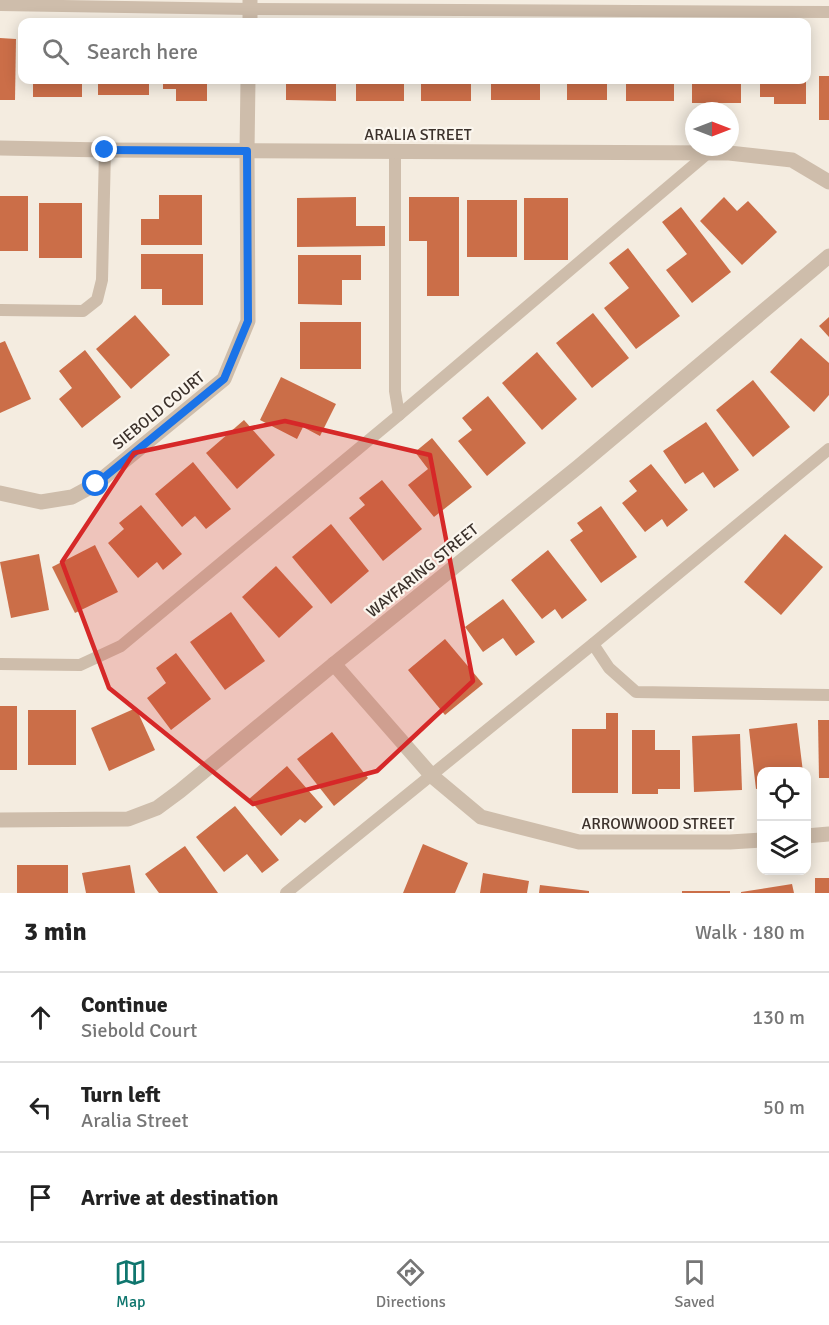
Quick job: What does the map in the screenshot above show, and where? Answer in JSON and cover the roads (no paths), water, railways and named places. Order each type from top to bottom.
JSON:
[{"type":"street","name":"SIEBOLD COURT","points":[[0,493],[41,502],[72,497],[96,484],[224,379],[248,321],[248,84]]},
{"type":"street","name":"ARALIA STREET","points":[[0,148],[685,153]]},
{"type":"street","name":"ARALIA STREET","points":[[739,154],[792,160],[829,182]]},
{"type":"street","name":"WAYFARING STREET","points":[[0,820],[128,819],[157,808],[578,466],[829,256]]},
{"type":"street","name":"ARROWWOOD STREET","points":[[334,664],[432,776],[481,816],[579,842],[757,840]]},
{"type":"street","points":[[811,836],[829,834]]},
{"type":"lane","points":[[0,5],[250,10],[829,12]]},
{"type":"lane","points":[[0,310],[83,310],[97,300],[102,280],[105,150]]},
{"type":"lane","points":[[395,151],[395,391],[399,415]]},
{"type":"lane","points":[[0,664],[80,665],[121,646],[399,415],[704,156]]},
{"type":"lane","points":[[286,893],[432,776],[829,449]]},
{"type":"lane","points":[[593,644],[609,668],[636,692],[829,695]]}]
